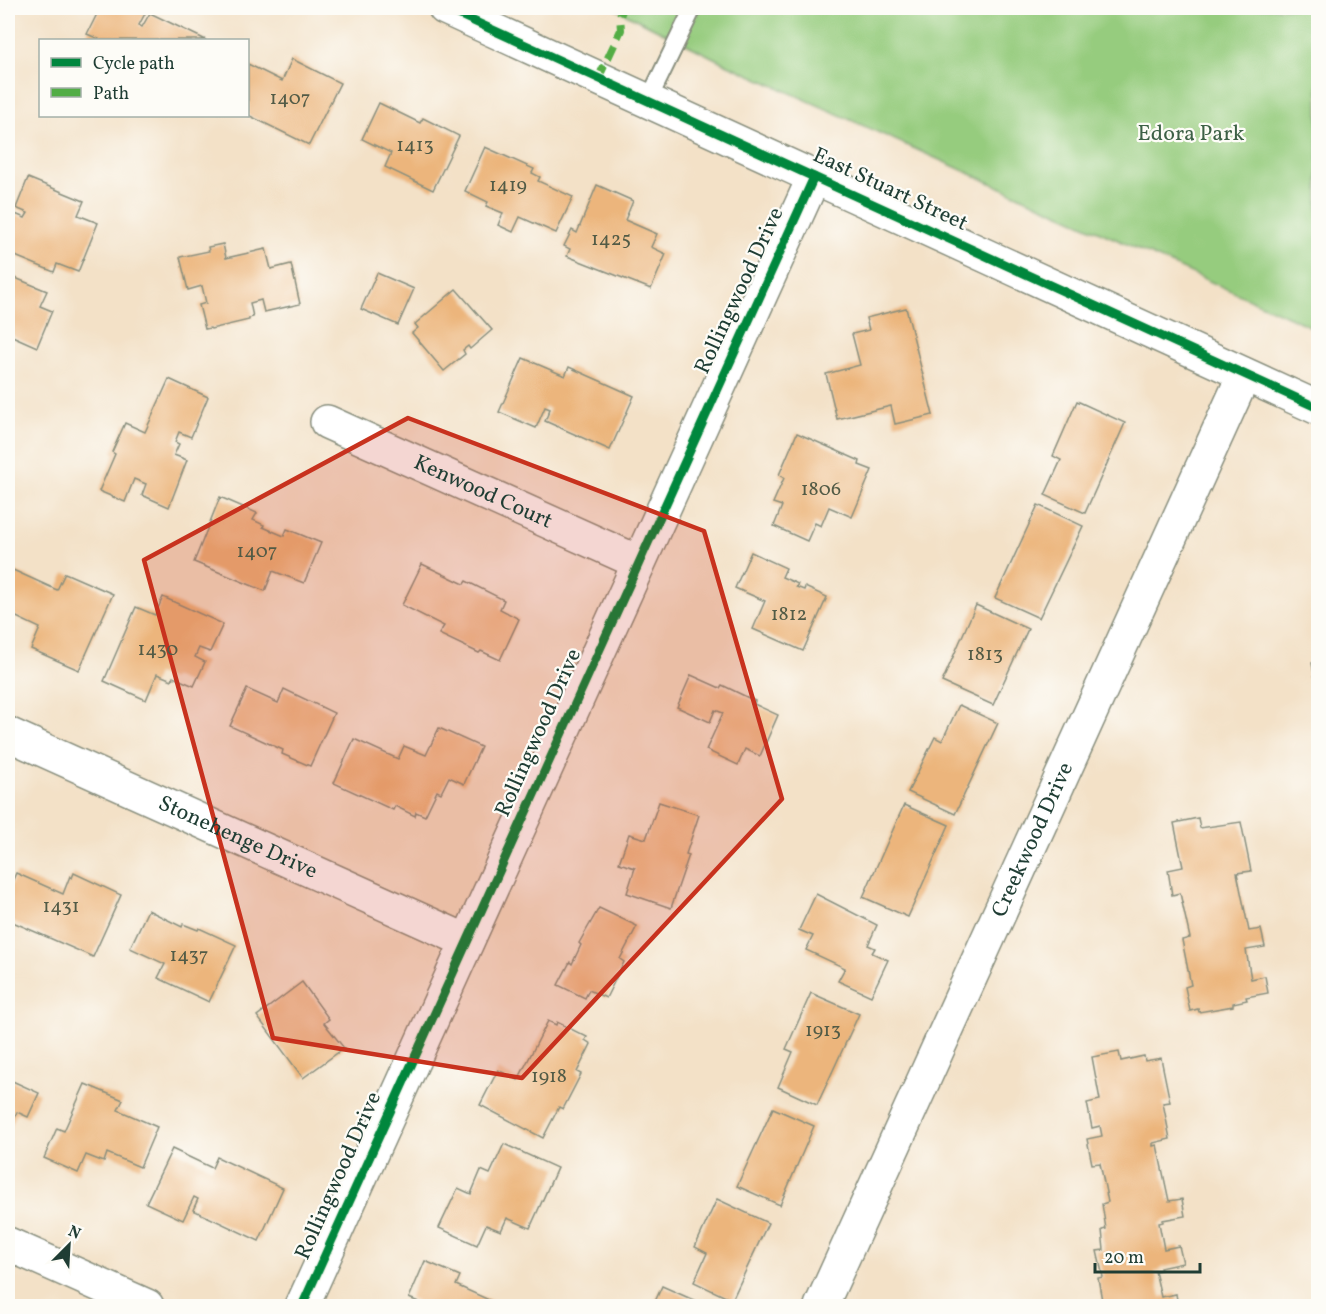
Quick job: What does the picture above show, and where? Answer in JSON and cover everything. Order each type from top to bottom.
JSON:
[{"type":"street","name":"East Stuart Street","points":[[445,8],[1318,408]]},
{"type":"street","name":"Rollingwood Drive","points":[[302,1306],[814,177]]},
{"type":"street","name":"Creekwood Drive","points":[[821,1306],[1244,375]]},
{"type":"street","name":"Kenwood Court","points":[[327,422],[638,562]]},
{"type":"street","name":"Stonehenge Drive","points":[[8,734],[467,941]]},
{"type":"street","points":[[8,1244],[147,1306]]},
{"type":"lane","points":[[648,101],[693,8]]},
{"type":"highlighted area","points":[[408,418],[704,531],[782,799],[522,1078],[273,1038],[144,560]]},
{"type":"green space","name":"Edora Park","points":[[614,8],[1318,8],[1318,330],[726,64]]},
{"type":"building","points":[[100,8],[148,8],[139,25],[142,27],[150,13],[204,39],[99,39],[87,34]]},
{"type":"building","points":[[292,59],[340,83],[309,145],[249,115],[249,64],[282,81]]},
{"type":"building","points":[[379,103],[420,123],[423,118],[459,136],[433,190],[385,167],[391,153],[362,139]]},
{"type":"building","points":[[485,147],[534,169],[532,173],[540,177],[538,181],[573,197],[556,233],[520,217],[513,232],[498,225],[503,213],[486,206],[488,202],[465,191]]},
{"type":"building","points":[[28,178],[84,201],[78,215],[98,223],[78,272],[57,264],[54,272],[8,253],[8,211],[25,218],[28,213],[16,208]]},
{"type":"building","points":[[597,185],[633,201],[625,220],[657,234],[651,247],[666,254],[651,289],[567,256],[570,249],[564,246],[572,230],[577,233]]},
{"type":"building","points":[[223,244],[226,258],[266,249],[271,269],[291,264],[300,304],[264,312],[261,300],[250,303],[253,317],[249,320],[205,329],[199,305],[206,303],[202,286],[188,290],[180,257],[209,251],[208,247]]},
{"type":"building","points":[[377,273],[414,289],[398,325],[361,309]]},
{"type":"building","points":[[8,275],[47,291],[40,306],[52,311],[37,347],[10,335],[8,337]]},
{"type":"building","points":[[456,289],[492,330],[470,349],[468,346],[463,350],[465,354],[444,371],[412,333],[418,328],[415,324]]},
{"type":"building","points":[[906,308],[933,415],[895,424],[891,406],[837,419],[826,374],[860,365],[852,334],[869,330],[866,318]]},
{"type":"building","points":[[523,358],[565,376],[569,367],[634,396],[610,450],[545,421],[550,409],[545,407],[536,428],[499,412]]},
{"type":"building","points":[[169,379],[208,397],[191,437],[179,432],[175,442],[179,444],[174,455],[187,460],[169,507],[142,495],[146,484],[134,479],[125,502],[99,491],[125,423],[145,432]]},
{"type":"building","points":[[1077,401],[1125,423],[1085,513],[1045,495],[1061,460],[1053,456]]},
{"type":"building","points":[[797,433],[860,461],[859,465],[872,470],[852,517],[829,507],[821,526],[815,523],[807,541],[774,526],[782,506],[773,503],[784,478],[779,475]]},
{"type":"building","points":[[220,497],[257,513],[253,520],[264,525],[263,527],[284,536],[287,529],[321,543],[304,583],[273,571],[265,591],[194,562]]},
{"type":"building","points":[[1038,505],[1083,526],[1039,618],[995,598]]},
{"type":"building","points":[[751,552],[786,568],[782,577],[798,584],[796,587],[804,590],[805,587],[827,597],[803,651],[753,629],[765,601],[735,588]]},
{"type":"building","points":[[422,564],[464,584],[466,581],[504,600],[500,609],[519,619],[500,660],[439,634],[444,626],[402,605]]},
{"type":"building","points":[[13,570],[57,590],[65,573],[113,594],[79,670],[31,649],[40,628],[8,613],[8,581]]},
{"type":"building","points":[[163,597],[223,624],[210,652],[199,648],[195,657],[205,662],[194,686],[173,677],[172,680],[157,674],[146,700],[104,681],[136,607],[155,615]]},
{"type":"building","points":[[976,605],[1028,629],[993,705],[942,682]]},
{"type":"building","points":[[1318,661],[1318,690],[1317,690],[1312,663]]},
{"type":"building","points":[[691,675],[720,688],[722,685],[778,715],[760,756],[745,749],[738,765],[706,750],[723,713],[715,710],[710,722],[677,707]]},
{"type":"building","points":[[247,689],[278,703],[284,689],[334,713],[310,766],[282,754],[283,750],[230,726]]},
{"type":"building","points":[[959,705],[998,723],[955,814],[908,792],[935,737],[942,741]]},
{"type":"building","points":[[439,728],[481,747],[464,784],[449,777],[441,793],[437,791],[425,816],[416,812],[415,816],[395,806],[393,810],[334,783],[354,739],[398,759],[404,746],[426,755]]},
{"type":"building","points":[[659,802],[699,815],[686,854],[689,855],[671,908],[627,893],[635,868],[619,863],[629,834],[646,839]]},
{"type":"building","points":[[904,805],[949,825],[908,917],[863,897]]},
{"type":"building","points":[[1198,818],[1200,828],[1241,822],[1251,871],[1237,873],[1249,931],[1261,929],[1265,947],[1246,950],[1251,979],[1265,976],[1268,993],[1246,997],[1247,1000],[1233,1003],[1233,1006],[1199,1012],[1198,1009],[1190,1011],[1185,987],[1191,985],[1182,940],[1190,938],[1180,893],[1172,895],[1168,870],[1183,867],[1174,823]]},
{"type":"building","points":[[16,873],[63,894],[70,876],[72,878],[74,873],[121,895],[93,957],[8,920],[8,891]]},
{"type":"building","points":[[816,894],[877,925],[868,945],[875,948],[872,953],[888,960],[871,996],[838,981],[845,968],[806,950],[813,936],[799,930]]},
{"type":"building","points":[[599,908],[637,926],[620,959],[624,962],[606,998],[589,990],[585,998],[558,985],[570,962],[572,964],[581,945],[579,943]]},
{"type":"building","points":[[148,910],[182,927],[183,924],[198,930],[199,928],[236,945],[209,1002],[158,978],[165,964],[130,948]]},
{"type":"building","points":[[302,982],[329,1019],[324,1023],[344,1048],[303,1078],[257,1016]]},
{"type":"building","points":[[811,993],[859,1014],[817,1105],[778,1087],[793,1052],[786,1049]]},
{"type":"building","points":[[548,1021],[556,1025],[557,1022],[587,1037],[585,1040],[591,1044],[577,1072],[581,1074],[563,1109],[559,1107],[543,1138],[480,1105],[498,1070],[518,1080]]},
{"type":"building","points":[[1119,1052],[1121,1061],[1144,1056],[1145,1061],[1161,1058],[1170,1102],[1163,1103],[1170,1139],[1153,1143],[1153,1146],[1157,1145],[1169,1201],[1182,1199],[1185,1216],[1163,1220],[1159,1223],[1164,1249],[1179,1246],[1183,1263],[1155,1271],[1161,1297],[1176,1294],[1178,1306],[1103,1306],[1098,1278],[1103,1277],[1097,1251],[1104,1250],[1102,1230],[1106,1229],[1102,1204],[1108,1202],[1100,1163],[1092,1164],[1087,1139],[1102,1136],[1100,1126],[1092,1128],[1087,1103],[1100,1100],[1092,1057]]},
{"type":"building","points":[[8,1079],[39,1093],[28,1117],[17,1112],[8,1133]]},
{"type":"building","points":[[85,1084],[123,1100],[118,1110],[157,1127],[140,1167],[107,1153],[104,1162],[86,1155],[78,1173],[44,1158],[57,1128],[64,1131]]},
{"type":"building","points":[[773,1108],[814,1126],[780,1205],[737,1186]]},
{"type":"building","points":[[504,1144],[557,1168],[530,1228],[507,1218],[501,1231],[486,1225],[477,1245],[439,1228],[458,1188],[471,1194],[481,1170],[490,1174]]},
{"type":"building","points":[[172,1149],[212,1168],[217,1157],[283,1188],[259,1241],[193,1210],[198,1199],[194,1197],[183,1220],[146,1203]]},
{"type":"building","points":[[717,1199],[768,1223],[732,1300],[694,1282],[707,1253],[695,1247]]},
{"type":"building","points":[[425,1261],[460,1276],[456,1285],[498,1304],[497,1306],[428,1306],[409,1298]]},
{"type":"building","points":[[662,1286],[707,1306],[653,1306]]},
{"type":"marked path","points":[[598,79],[621,30],[620,16],[623,8]]},
{"type":"cycle path","points":[[445,8],[1318,408]]},
{"type":"cycle path","points":[[302,1306],[814,177]]}]
